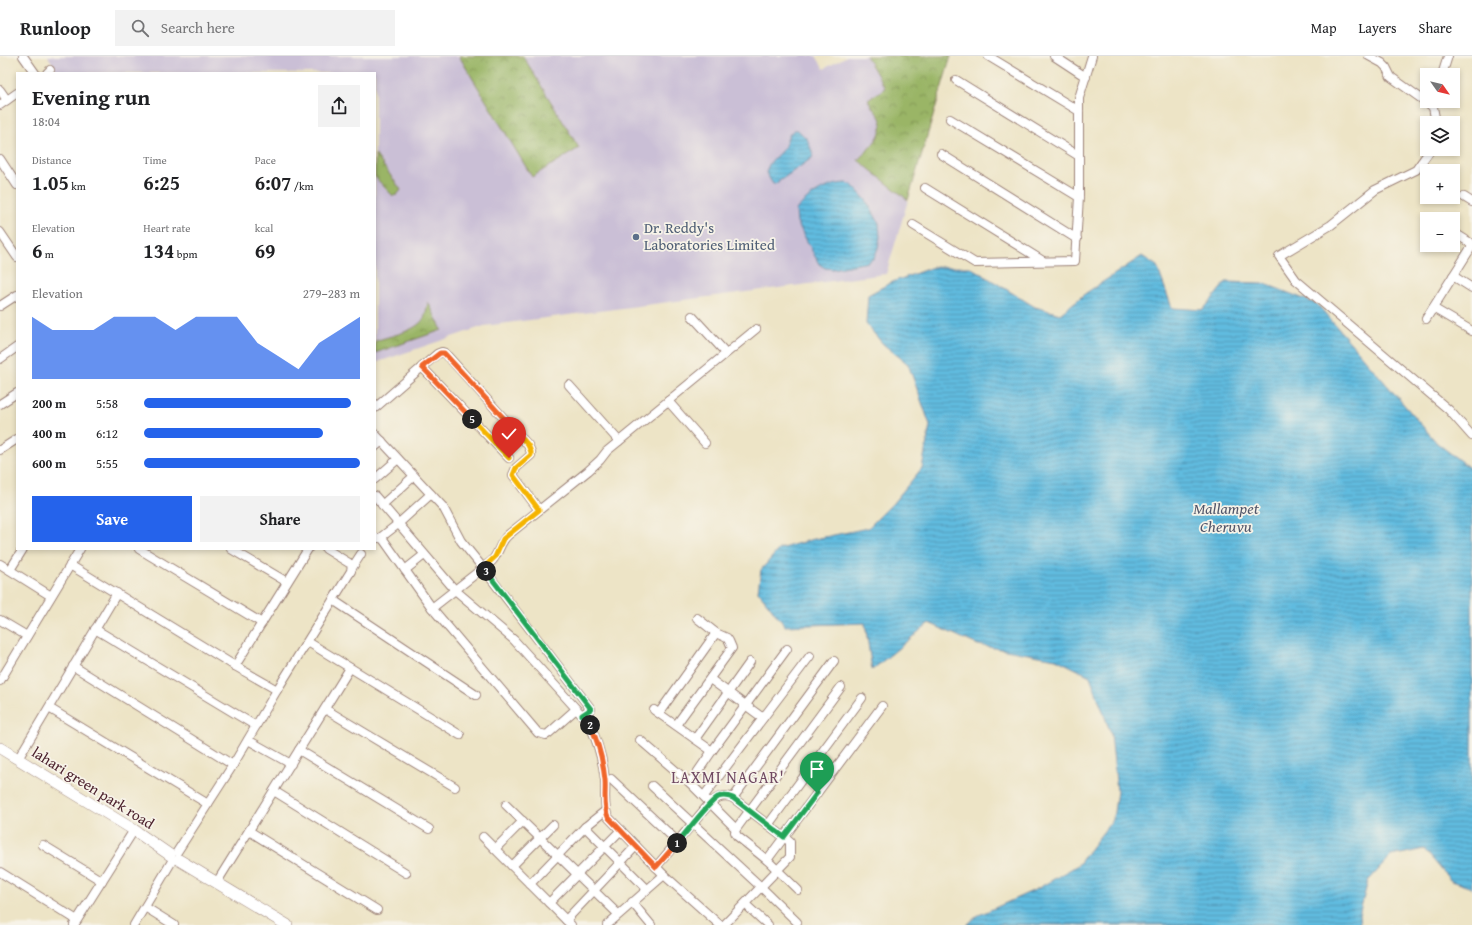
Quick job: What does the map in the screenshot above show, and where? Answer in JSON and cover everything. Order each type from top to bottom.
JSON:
[{"type":"street","points":[[23,56],[34,72]]},
{"type":"street","points":[[988,56],[1079,111]]},
{"type":"street","points":[[1054,56],[1086,77]]},
{"type":"street","points":[[913,225],[975,263],[1075,261],[1079,197],[1079,98],[1092,56]]},
{"type":"street","points":[[1369,56],[1382,63],[1386,67],[1391,77],[1420,95]]},
{"type":"street","points":[[1444,68],[1448,56]]},
{"type":"street","points":[[956,80],[1079,156]]},
{"type":"street","points":[[0,90],[3,103],[16,94]]},
{"type":"street","points":[[950,119],[1079,197]]},
{"type":"street","points":[[941,154],[1077,239]]},
{"type":"street","points":[[1426,156],[1416,170],[1375,190],[1331,225],[1279,256],[1296,280],[1449,410],[1472,436]]},
{"type":"street","points":[[0,160],[16,184]]},
{"type":"street","points":[[925,188],[1044,261]]},
{"type":"street","points":[[1464,197],[1472,202]]},
{"type":"street","points":[[0,232],[16,256]]},
{"type":"street","points":[[1426,319],[1472,245],[1460,237]]},
{"type":"street","points":[[1453,276],[1472,288]]},
{"type":"street","points":[[0,306],[16,296]]},
{"type":"street","points":[[1433,308],[1472,331]]},
{"type":"street","points":[[692,316],[726,353]]},
{"type":"street","points":[[432,608],[495,557],[503,539],[588,471],[607,451],[756,329]]},
{"type":"street","points":[[0,359],[16,348]]},
{"type":"street","points":[[376,407],[422,367],[440,353],[444,353],[528,445],[531,455],[516,468],[513,475],[539,510]]},
{"type":"street","points":[[422,367],[509,458]]},
{"type":"street","points":[[569,384],[619,441]]},
{"type":"street","points":[[0,404],[16,394]]},
{"type":"street","points":[[668,401],[705,443]]},
{"type":"street","points":[[376,435],[431,494],[446,512],[461,541],[591,709],[579,712],[546,735],[538,733],[432,608],[378,538],[398,524],[431,494]]},
{"type":"street","points":[[0,450],[16,440]]},
{"type":"street","points":[[376,446],[382,441]]},
{"type":"street","points":[[376,478],[398,459]]},
{"type":"street","points":[[382,505],[414,476]]},
{"type":"street","points":[[376,497],[455,590],[514,640],[589,723],[596,738],[605,780],[606,811],[608,817],[664,875],[720,925]]},
{"type":"street","points":[[10,570],[21,550]]},
{"type":"street","points":[[0,679],[79,550]]},
{"type":"street","points":[[141,550],[262,623]]},
{"type":"street","points":[[233,550],[287,582]]},
{"type":"street","points":[[235,666],[307,550]]},
{"type":"street","points":[[328,550],[349,563],[352,568]]},
{"type":"street","points":[[134,925],[361,554]]},
{"type":"street","points":[[404,570],[424,554]]},
{"type":"street","points":[[0,564],[51,596]]},
{"type":"street","points":[[70,565],[277,690]]},
{"type":"street","points":[[18,759],[117,593]]},
{"type":"street","points":[[333,600],[476,695]]},
{"type":"street","points":[[676,725],[732,648],[726,638],[716,633],[697,618]]},
{"type":"street","points":[[0,620],[27,636]]},
{"type":"street","points":[[96,629],[256,726]]},
{"type":"street","points":[[712,751],[657,712],[716,633]]},
{"type":"street","points":[[308,642],[460,735]]},
{"type":"street","points":[[690,783],[787,649]]},
{"type":"street","points":[[704,796],[810,656]]},
{"type":"street","points":[[733,798],[834,661]]},
{"type":"street","points":[[695,739],[750,662]]},
{"type":"street","points":[[73,666],[233,765]]},
{"type":"street","points":[[217,882],[350,668]]},
{"type":"street","points":[[710,679],[763,718]]},
{"type":"street","points":[[798,890],[767,860],[737,836],[735,832],[841,687]]},
{"type":"street","points":[[768,825],[862,698]]},
{"type":"street","points":[[767,860],[882,706]]},
{"type":"street","points":[[49,708],[208,804]]},
{"type":"street","points":[[325,709],[455,787]]},
{"type":"street","points":[[248,740],[291,764]]},
{"type":"street","points":[[640,740],[690,783],[736,829]]},
{"type":"street","name":"lahari green park road","points":[[0,748],[287,925]]},
{"type":"street","points":[[299,750],[429,829]]},
{"type":"street","points":[[611,779],[678,842]]},
{"type":"street","points":[[652,786],[797,922]]},
{"type":"street","points":[[274,790],[406,873]]},
{"type":"street","points":[[656,867],[710,803],[718,797],[723,796],[733,798],[790,842],[790,857],[724,925]]},
{"type":"street","points":[[506,805],[618,914]]},
{"type":"street","points":[[530,884],[585,827],[606,811]]},
{"type":"street","points":[[495,849],[523,821]]},
{"type":"street","points":[[512,866],[553,825]]},
{"type":"street","points":[[585,827],[647,889]]},
{"type":"street","points":[[0,872],[76,923],[134,830]]},
{"type":"street","points":[[550,903],[621,830]]},
{"type":"street","points":[[249,831],[378,910]]},
{"type":"street","points":[[483,837],[568,922],[594,890],[636,846]]},
{"type":"street","points":[[43,845],[102,881]]},
{"type":"street","points":[[607,925],[664,875]]},
{"type":"street","points":[[632,902],[651,925]]},
{"type":"street","points":[[745,904],[768,925]]},
{"type":"street","points":[[145,907],[174,925]]},
{"type":"shaded area","name":"Dr. Reddy's Laboratories Limited","points":[[48,56],[816,56],[824,69],[847,56],[951,56],[886,274],[484,326],[376,363],[376,72],[57,72]]},
{"type":"green space","points":[[459,56],[523,56],[579,148],[532,177]]},
{"type":"green space","points":[[866,56],[951,56],[908,200],[858,160],[876,140],[881,128],[879,116],[868,100],[885,88]]},
{"type":"green space","points":[[376,155],[401,190],[397,195],[393,196],[376,178]]},
{"type":"green space","points":[[428,302],[442,330],[376,353],[376,341],[415,327],[424,318]]},
{"type":"water","points":[[794,130],[798,130],[807,139],[813,154],[812,158],[773,184],[766,173],[767,169],[771,162],[783,149],[788,137]]},
{"type":"water","points":[[846,183],[852,185],[866,200],[879,223],[880,237],[878,248],[874,258],[868,262],[833,269],[825,268],[819,264],[797,222],[796,210],[818,191]]},
{"type":"water","name":"Mallampet Cheruvu","points":[[1142,256],[1157,266],[1172,308],[1203,310],[1226,282],[1263,283],[1317,304],[1437,443],[1472,470],[1472,888],[1451,881],[1424,849],[1391,856],[1368,881],[1359,915],[1360,925],[967,925],[977,916],[1037,889],[1078,865],[1113,819],[1117,791],[1111,734],[1090,676],[1056,659],[978,645],[929,623],[872,670],[865,623],[785,626],[758,591],[761,570],[779,549],[810,540],[868,528],[893,503],[922,468],[930,425],[908,364],[883,344],[866,324],[868,295],[890,283],[933,267],[970,267],[1035,307],[1060,314],[1086,293]]},
{"type":"place","name":"Dr. Reddy's Laboratories Limited","points":[[636,237]]},
{"type":"district","name":"LAXMI NAGAR'","points":[[728,777]]},
{"type":"route","points":[[509,458],[422,367],[437,354],[442,352],[444,353],[528,445],[531,452],[531,455],[514,470],[513,475],[539,510],[503,539],[495,557],[483,568],[591,709],[582,715],[589,723],[596,738],[605,780],[606,811],[608,817],[656,867],[710,803],[718,797],[729,796],[733,798],[784,837],[817,793]]}]
